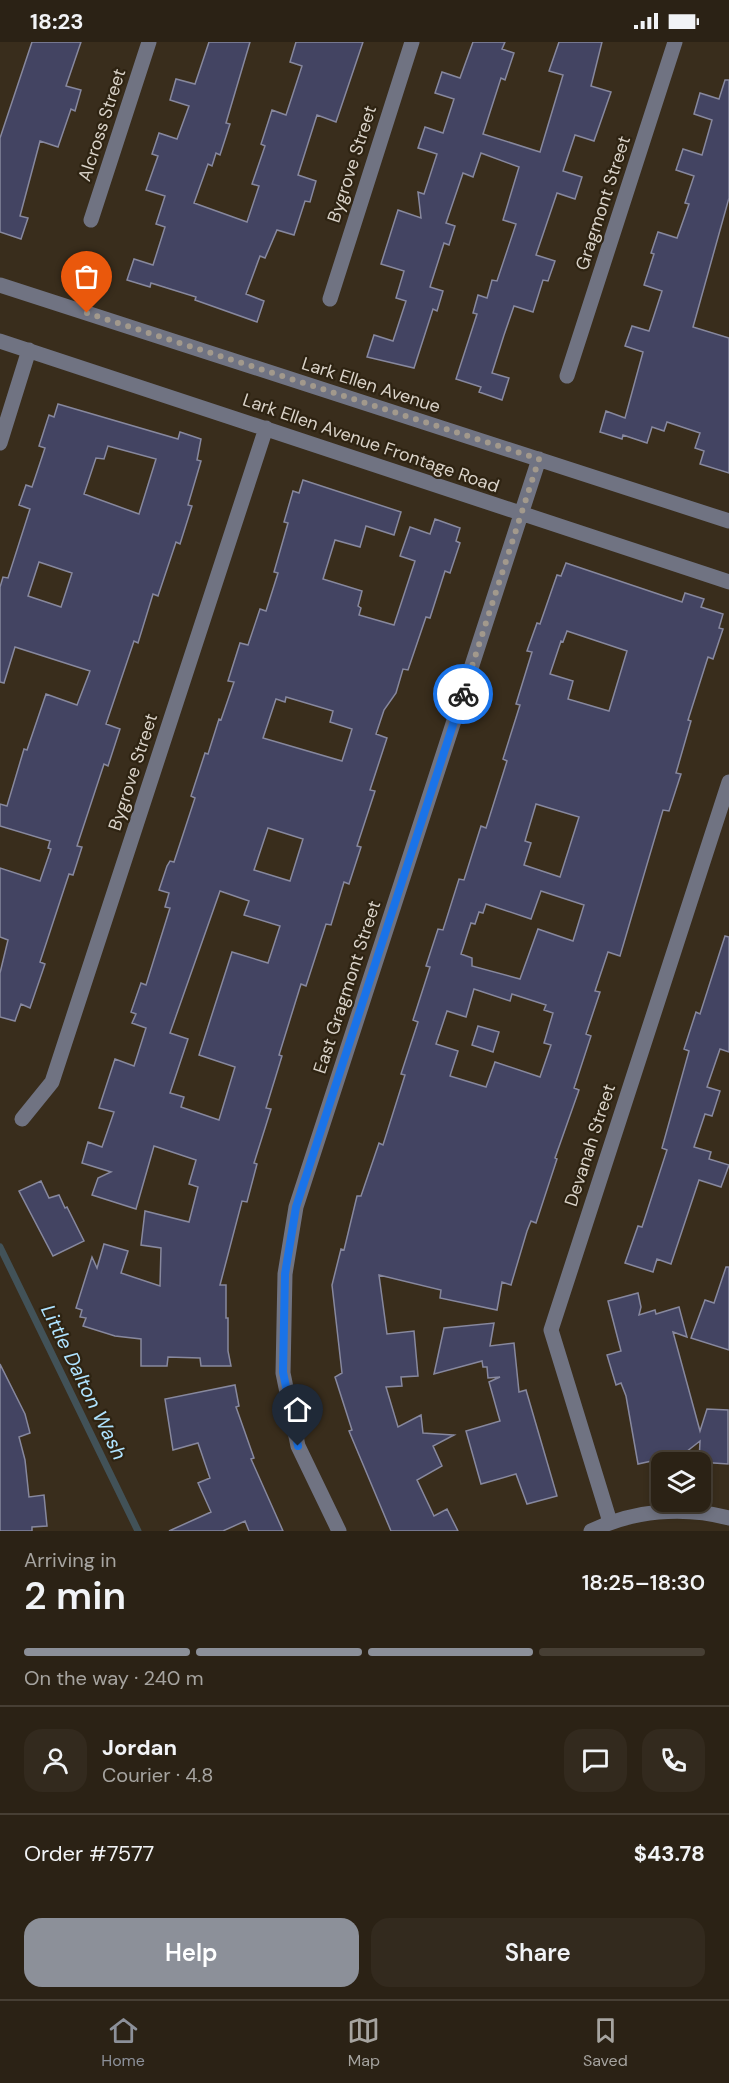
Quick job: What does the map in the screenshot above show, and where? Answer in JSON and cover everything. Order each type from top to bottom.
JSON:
[{"type":"street","name":"Alcross Street","points":[[91,220],[149,42]]},
{"type":"street","name":"Bygrove Street","points":[[330,298],[412,42]]},
{"type":"street","name":"Gragmont Street","points":[[567,376],[675,42]]},
{"type":"street","name":"Lark Ellen Avenue","points":[[0,285],[729,521]]},
{"type":"street","name":"Lark Ellen Avenue Frontage Road","points":[[0,341],[729,582]]},
{"type":"street","points":[[0,443],[29,350]]},
{"type":"street","name":"Bygrove Street","points":[[22,1119],[52,1082],[266,428]]},
{"type":"street","name":"East Gragmont Street","points":[[339,1531],[298,1446],[283,1372],[285,1274],[296,1207],[539,459]]},
{"type":"street","name":"Devanah Street","points":[[610,1522],[551,1330],[729,782]]},
{"type":"street","points":[[591,1531],[637,1513],[679,1512],[729,1518]]},
{"type":"building","points":[[32,42],[81,42],[66,86],[81,90],[75,111],[71,109],[58,147],[40,141],[20,216],[28,218],[21,239],[0,232],[0,138]]},
{"type":"building","points":[[209,42],[250,42],[226,123],[230,124],[220,155],[216,153],[212,166],[208,164],[194,203],[247,222],[259,186],[252,184],[265,146],[261,144],[272,110],[286,115],[302,66],[290,62],[296,42],[363,42],[336,122],[317,115],[298,175],[316,181],[310,202],[305,201],[294,235],[277,230],[265,258],[260,256],[246,294],[264,301],[257,322],[195,300],[196,297],[151,283],[150,287],[127,280],[134,259],[153,265],[165,227],[156,224],[165,196],[146,190],[158,156],[152,154],[159,133],[177,139],[189,106],[170,100],[176,79],[195,84]]},
{"type":"building","points":[[473,42],[505,42],[502,49],[514,53],[505,80],[501,78],[483,134],[540,152],[563,75],[549,71],[559,42],[602,42],[591,86],[611,92],[594,141],[575,135],[563,171],[582,177],[575,199],[557,193],[536,255],[555,261],[548,281],[543,280],[533,312],[514,306],[492,373],[509,378],[502,400],[479,392],[481,387],[456,379],[477,314],[473,313],[478,295],[487,298],[492,280],[497,281],[516,224],[503,220],[519,167],[481,153],[473,177],[463,173],[446,223],[455,226],[449,245],[444,243],[430,287],[443,291],[437,311],[433,309],[414,368],[367,357],[374,335],[393,341],[406,301],[396,298],[404,271],[381,264],[398,210],[421,218],[418,192],[424,194],[437,154],[418,148],[425,127],[443,133],[454,99],[435,93],[442,72],[460,78]]},
{"type":"building","points":[[725,80],[729,80],[729,198],[693,327],[729,338],[729,473],[700,464],[704,451],[695,448],[700,433],[667,422],[664,431],[652,427],[647,443],[623,435],[622,439],[600,432],[606,411],[625,418],[643,352],[625,346],[632,326],[649,331],[662,291],[644,285],[658,232],[677,238],[689,204],[685,203],[694,176],[676,170],[683,149],[702,155],[712,120],[694,114],[700,93],[719,99]]},
{"type":"building","points":[[58,404],[178,439],[180,432],[201,439],[197,460],[201,461],[188,505],[192,506],[180,544],[176,542],[158,596],[153,594],[138,643],[134,641],[106,724],[120,729],[108,766],[104,764],[77,846],[82,847],[73,875],[69,874],[40,962],[45,964],[30,1008],[21,1004],[15,1021],[0,1017],[0,973],[8,940],[0,937],[0,868],[40,881],[51,849],[48,848],[50,841],[0,826],[0,804],[7,806],[24,749],[27,750],[46,694],[77,705],[90,671],[15,647],[4,683],[0,682],[0,587],[3,577],[8,578],[30,509],[19,505],[26,485],[32,487],[45,448],[39,446],[49,415],[54,417]],"holes":[[[108,446],[156,459],[139,514],[84,494],[96,458],[104,459]],[[39,562],[72,573],[61,607],[28,596]]]},
{"type":"building","points":[[303,480],[401,512],[394,535],[366,526],[360,547],[335,540],[323,579],[362,591],[358,606],[361,608],[359,615],[394,625],[415,561],[400,556],[410,527],[430,534],[435,519],[460,528],[456,541],[460,543],[450,573],[445,571],[430,618],[426,617],[408,670],[403,669],[396,693],[384,710],[376,734],[387,738],[370,790],[375,791],[357,846],[361,847],[349,884],[344,882],[331,925],[326,924],[306,986],[301,984],[279,1055],[282,1056],[266,1108],[271,1109],[254,1163],[257,1164],[247,1202],[242,1201],[220,1285],[226,1285],[228,1351],[231,1366],[201,1366],[200,1358],[168,1357],[167,1366],[141,1366],[141,1339],[115,1336],[83,1326],[86,1318],[80,1317],[82,1310],[76,1308],[92,1257],[97,1268],[104,1244],[128,1251],[121,1273],[160,1286],[161,1248],[141,1245],[145,1211],[189,1222],[198,1187],[189,1184],[196,1160],[154,1146],[136,1209],[92,1195],[98,1178],[111,1172],[82,1163],[88,1142],[102,1147],[114,1112],[99,1108],[115,1059],[134,1066],[146,1028],[132,1023],[136,1014],[131,1012],[141,983],[146,985],[170,908],[165,907],[169,893],[159,890],[167,866],[170,861],[174,862],[195,798],[191,796],[205,753],[208,754],[234,682],[228,681],[240,643],[248,645],[260,609],[266,611],[278,573],[274,572],[288,523],[284,522],[293,491],[299,493]],"holes":[[[286,697],[333,711],[330,722],[352,729],[342,761],[263,738],[276,699],[285,702]],[[268,828],[303,839],[290,881],[254,870]],[[220,891],[249,901],[244,915],[280,926],[268,963],[232,952],[199,1055],[235,1067],[219,1120],[181,1107],[184,1097],[170,1093],[188,1039],[170,1033]]]},
{"type":"building","points":[[566,563],[682,602],[685,593],[704,599],[701,607],[723,614],[719,628],[723,629],[713,659],[708,657],[688,720],[691,721],[676,773],[681,774],[669,811],[663,810],[620,956],[608,952],[595,991],[600,992],[586,1034],[591,1036],[574,1088],[579,1090],[555,1158],[557,1159],[536,1223],[531,1221],[511,1285],[502,1282],[497,1310],[440,1298],[441,1290],[379,1275],[387,1334],[414,1331],[418,1376],[401,1377],[402,1386],[386,1387],[398,1427],[421,1415],[423,1433],[454,1435],[433,1446],[442,1466],[417,1480],[434,1516],[447,1509],[458,1531],[391,1531],[349,1431],[352,1430],[335,1377],[342,1373],[332,1285],[341,1249],[344,1250],[357,1196],[361,1196],[379,1143],[383,1145],[405,1075],[401,1074],[418,1022],[413,1020],[430,967],[426,966],[438,929],[443,930],[459,879],[464,880],[481,826],[486,828],[507,761],[503,759],[520,705],[516,704],[532,652],[527,651],[537,623],[540,624],[557,575],[561,576]],"holes":[[[567,631],[627,651],[609,711],[568,699],[573,681],[550,674],[561,641],[563,642]],[[536,804],[579,817],[560,877],[524,865],[531,843],[525,841]],[[541,891],[584,905],[573,941],[538,929],[520,979],[472,966],[472,958],[461,954],[471,923],[475,924],[479,912],[483,913],[486,904],[531,919]],[[474,989],[510,1001],[512,994],[546,1005],[544,1010],[553,1013],[544,1043],[551,1045],[540,1077],[495,1062],[486,1087],[450,1076],[458,1051],[436,1044],[447,1011],[466,1017]]]},
{"type":"building","points":[[725,936],[729,937],[729,1052],[720,1049],[707,1087],[720,1091],[712,1116],[705,1114],[694,1147],[711,1152],[709,1159],[729,1165],[721,1187],[699,1180],[671,1264],[657,1259],[653,1272],[625,1263],[638,1226],[642,1227],[667,1150],[662,1148],[689,1051],[684,1049],[696,1012],[700,1014]]},
{"type":"building","points":[[478,1026],[499,1032],[493,1052],[472,1045]]},
{"type":"building","points":[[41,1181],[49,1198],[59,1195],[84,1241],[53,1256],[19,1191]]},
{"type":"building","points":[[726,1267],[729,1267],[729,1350],[691,1338],[705,1300],[714,1303]]},
{"type":"building","points":[[638,1293],[641,1307],[639,1315],[655,1310],[656,1314],[679,1307],[687,1337],[673,1332],[700,1431],[707,1409],[728,1410],[728,1464],[711,1463],[711,1452],[699,1452],[700,1441],[686,1452],[651,1452],[651,1461],[638,1464],[626,1396],[621,1383],[616,1385],[607,1355],[621,1351],[608,1301]]},
{"type":"building","points":[[494,1323],[490,1346],[514,1343],[519,1392],[526,1390],[557,1496],[527,1504],[516,1474],[481,1484],[466,1431],[500,1421],[489,1382],[500,1377],[488,1378],[487,1367],[483,1367],[482,1361],[434,1374],[444,1328]]},
{"type":"building","points":[[0,1364],[25,1414],[30,1433],[19,1437],[25,1460],[29,1497],[44,1495],[47,1526],[32,1527],[32,1531],[0,1531]]},
{"type":"building","points":[[235,1385],[239,1406],[236,1407],[254,1458],[251,1459],[283,1531],[249,1531],[245,1521],[223,1531],[169,1531],[211,1512],[198,1483],[210,1478],[198,1443],[173,1450],[165,1399]]},
{"type":"waterway","name":"Little Dalton Wash","points":[[0,1247],[138,1531]]},
{"type":"way so far","points":[[87,313],[539,459],[463,694]]},
{"type":"route","points":[[298,1446],[283,1372],[285,1274],[296,1207],[463,694]]}]
